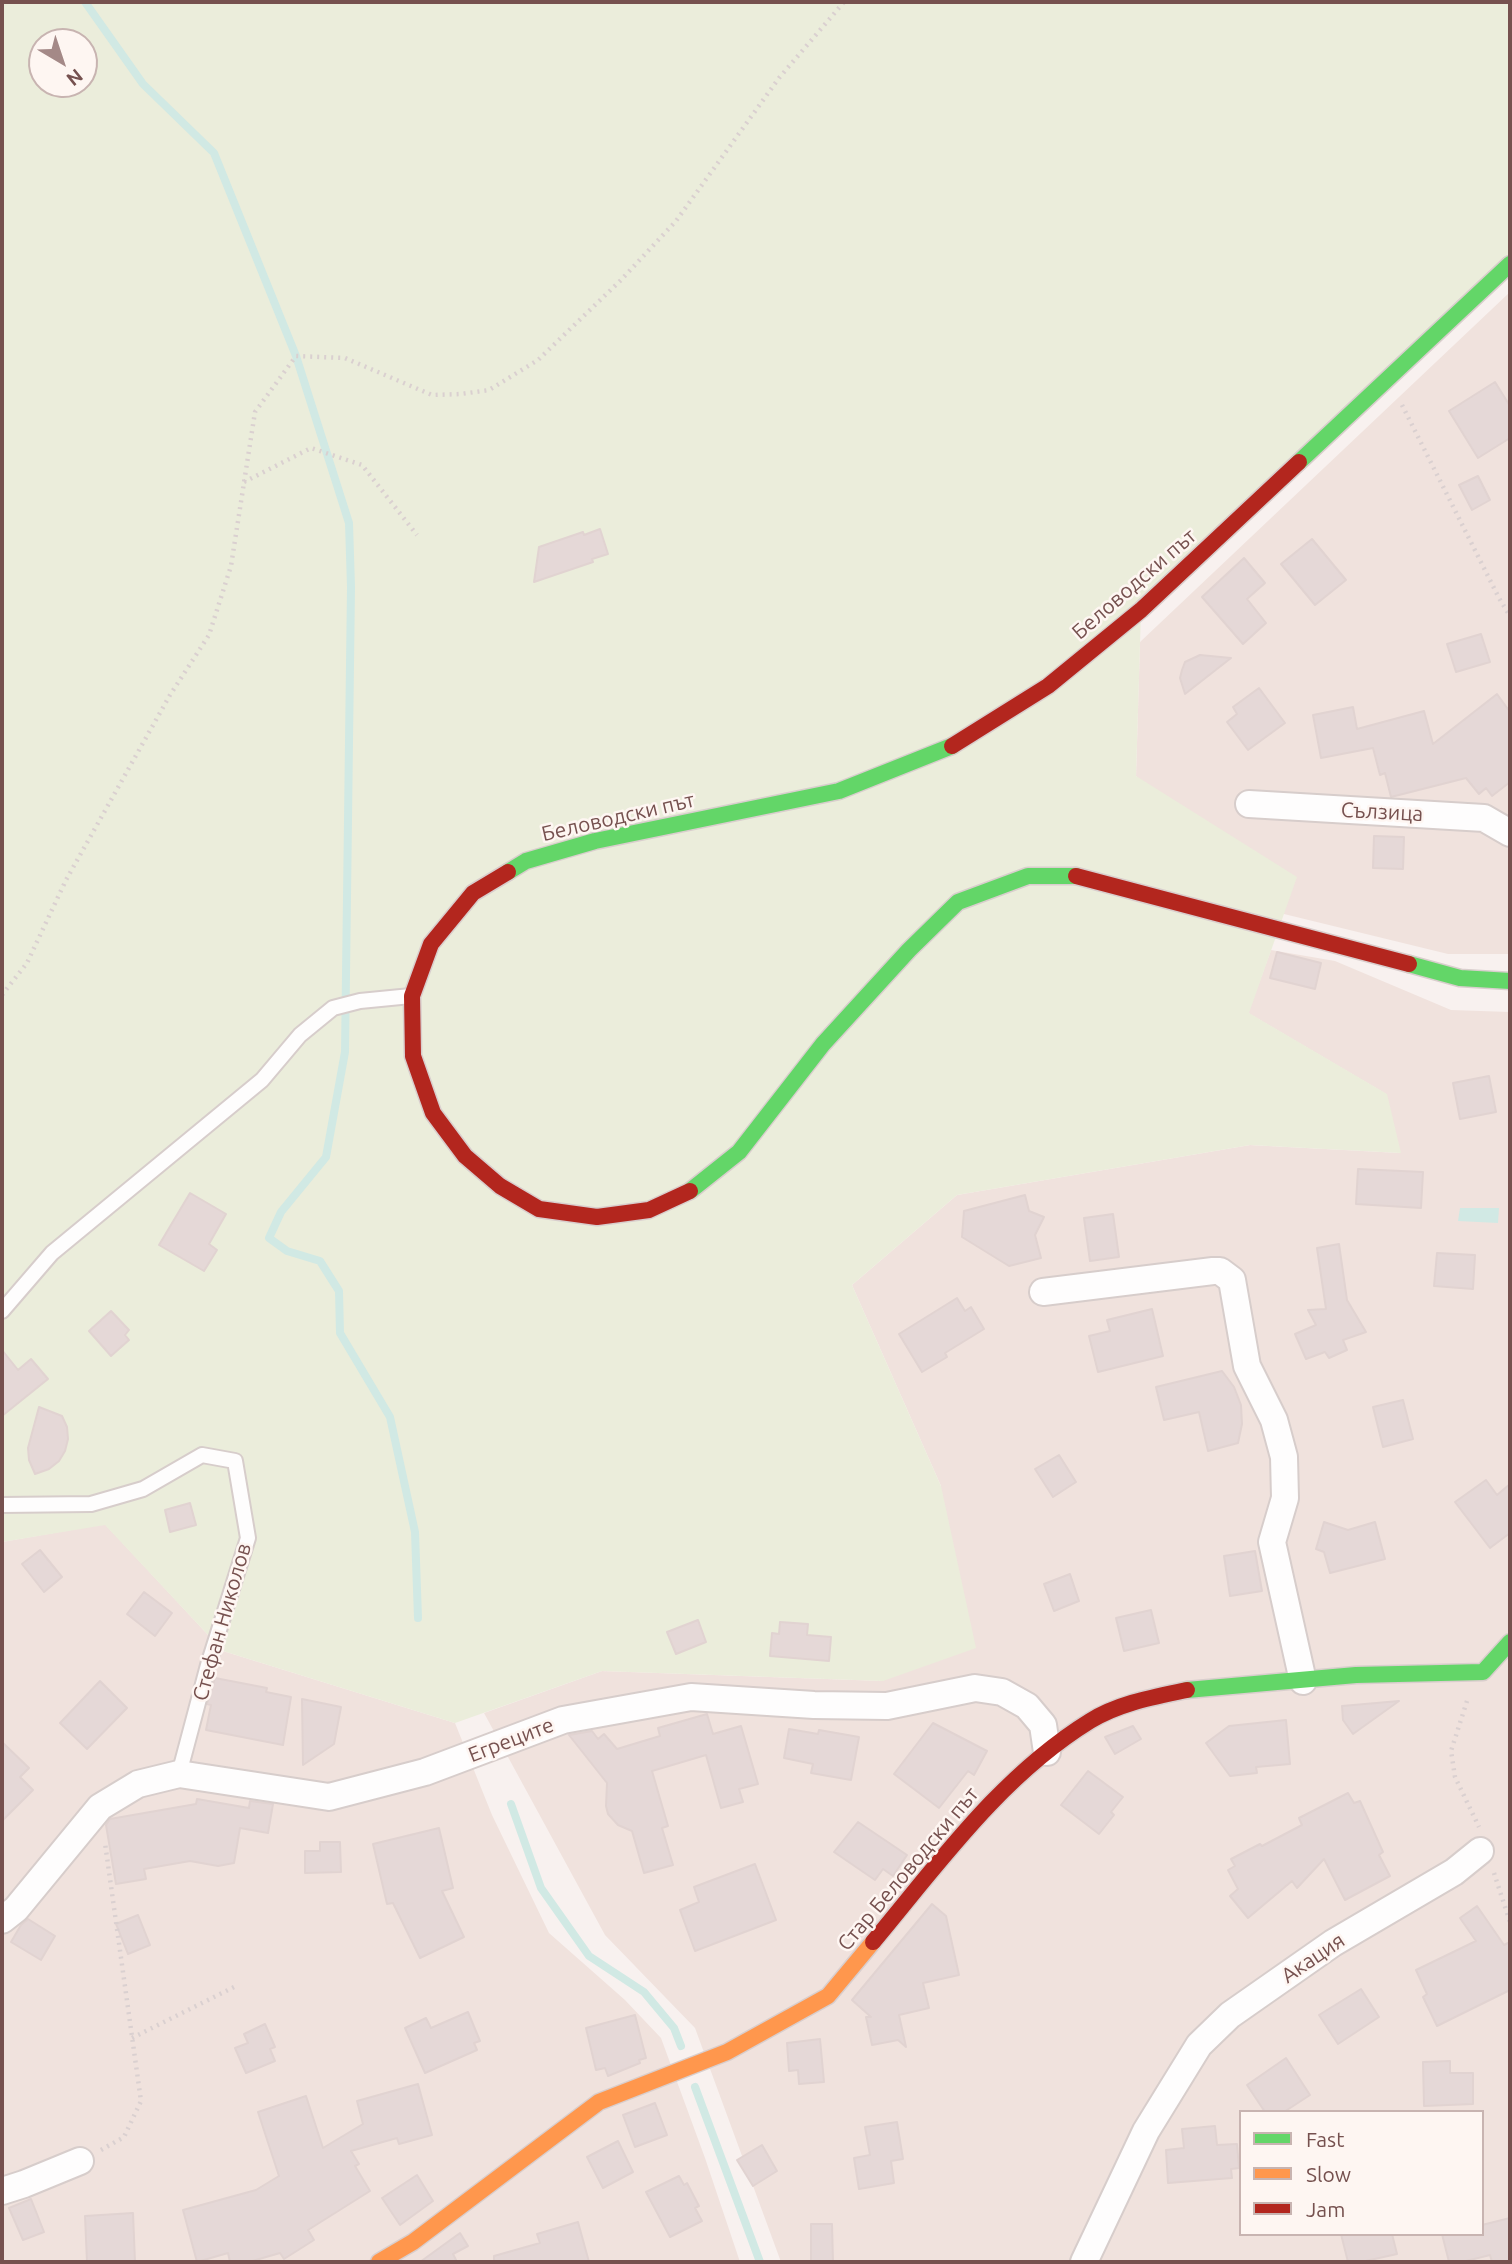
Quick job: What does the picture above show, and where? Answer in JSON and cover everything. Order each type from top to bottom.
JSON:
[{"type":"street","name":"Беловодски път","points":[[1510,264],[1141,610],[1048,686],[960,743],[839,790],[595,841],[526,861],[473,893],[430,944],[412,996],[413,1056],[433,1113],[465,1156],[500,1186],[539,1209],[597,1217],[649,1210],[696,1188],[739,1152],[823,1044],[909,950],[958,902],[1028,876],[1079,876],[1460,978],[1510,981]]},
{"type":"street","name":"Сълзица","points":[[1249,804],[1484,818],[1510,833]]},
{"type":"street","points":[[1043,1292],[1213,1270],[1220,1271],[1232,1280],[1247,1366],[1273,1420],[1284,1457],[1285,1498],[1272,1542],[1303,1681]]},
{"type":"street","points":[[1483,1672],[1510,1642]]},
{"type":"street","name":"Стар Беловодски път","points":[[379,2262],[413,2242],[599,2102],[727,2052],[828,1996],[986,1806],[1047,1752],[1092,1720],[1140,1700],[1192,1689],[1356,1675],[1483,1672]]},
{"type":"street","name":"Егреците","points":[[2,1920],[16,1909],[100,1808],[138,1784],[179,1774],[329,1797],[425,1772],[563,1720],[691,1697],[887,1706],[975,1688],[1002,1692],[1027,1706],[1043,1725],[1047,1752]]},
{"type":"street","name":"Акация","points":[[1084,2262],[1146,2131],[1199,2045],[1230,2015],[1333,1943],[1454,1872],[1480,1851]]},
{"type":"street","points":[[2,2191],[80,2161]]},
{"type":"lane","points":[[2,1311],[52,1253],[262,1080],[300,1035],[333,1008],[360,1001],[412,996]]},
{"type":"lane","name":"Стефан Николов","points":[[2,1505],[92,1504],[143,1489],[202,1455],[235,1461],[248,1538],[208,1665],[179,1774]]},
{"type":"path","points":[[2,995],[27,963],[66,880],[170,695],[209,635],[231,566],[255,412],[296,356],[345,358],[432,395],[489,390],[538,360],[621,280],[676,221],[779,78],[844,2]]},
{"type":"path","points":[[1389,378],[1510,616]]},
{"type":"path","points":[[244,483],[311,448],[362,465],[417,536]]},
{"type":"path","points":[[1483,1672],[1468,1699],[1451,1751],[1455,1777],[1479,1823],[1480,1851],[1494,1871],[1510,1922]]},
{"type":"path","points":[[80,2161],[124,2137],[142,2101],[100,1808]]},
{"type":"path","points":[[132,2038],[238,1985]]},
{"type":"shaded area","points":[[1510,292],[1510,954],[1448,954],[1284,914],[1136,776],[1140,642]]},
{"type":"shaded area","points":[[1271,950],[1335,961],[1451,1010],[1510,1012],[1510,2262],[781,2262],[695,2028],[605,1935],[484,1713],[602,1671],[883,1681],[941,1486],[852,1285],[957,1195],[1250,1145],[1400,1153],[1386,1094],[1248,1013]]},
{"type":"shaded area","points":[[105,1524],[223,1651],[455,1723],[492,1815],[549,1933],[625,2000],[661,2038],[740,2262],[2,2262],[2,1542]]},
{"type":"green space","points":[[2,2],[1510,2],[1510,264],[1141,611],[1136,776],[1297,877],[1249,1013],[1387,1094],[1401,1153],[1250,1145],[957,1195],[852,1285],[941,1486],[976,1648],[883,1681],[602,1671],[455,1723],[223,1651],[105,1525],[2,1542]]},
{"type":"water","points":[[1460,1208],[1499,1208],[1498,1223],[1458,1221]]},
{"type":"building","points":[[1495,382],[1510,406],[1510,438],[1478,458],[1449,411]]},
{"type":"building","points":[[1478,476],[1490,500],[1472,510],[1459,485]]},
{"type":"building","points":[[600,529],[608,554],[592,559],[593,562],[534,582],[539,547]]},
{"type":"building","points":[[1312,539],[1346,580],[1315,605],[1281,564]]},
{"type":"building","points":[[1244,558],[1265,583],[1247,599],[1266,623],[1243,644],[1202,597]]},
{"type":"building","points":[[1481,634],[1490,662],[1456,672],[1447,644]]},
{"type":"building","points":[[1200,655],[1231,658],[1185,694],[1180,678],[1185,662]]},
{"type":"building","points":[[1259,688],[1285,723],[1248,750],[1227,722],[1237,714],[1233,707]]},
{"type":"building","points":[[1497,694],[1510,712],[1510,782],[1492,796],[1486,788],[1479,794],[1466,778],[1391,797],[1385,773],[1380,775],[1373,748],[1321,758],[1313,715],[1353,707],[1357,729],[1424,711],[1433,744]]},
{"type":"building","points":[[1374,836],[1404,837],[1403,869],[1373,868]]},
{"type":"building","points":[[1277,952],[1321,963],[1315,989],[1270,978]]},
{"type":"building","points":[[1489,1076],[1496,1112],[1460,1119],[1453,1083]]},
{"type":"building","points":[[1358,1169],[1423,1172],[1421,1208],[1356,1204]]},
{"type":"building","points":[[190,1193],[226,1214],[209,1244],[217,1250],[204,1271],[159,1245]]},
{"type":"building","points":[[1025,1195],[1029,1211],[1044,1217],[1035,1235],[1041,1258],[1009,1266],[962,1237],[964,1211]]},
{"type":"building","points":[[1113,1214],[1119,1257],[1090,1261],[1084,1218]]},
{"type":"building","points":[[1339,1244],[1347,1300],[1366,1332],[1343,1340],[1347,1350],[1329,1358],[1325,1352],[1306,1359],[1295,1334],[1316,1325],[1308,1310],[1326,1309],[1317,1248]]},
{"type":"building","points":[[1437,1253],[1475,1255],[1473,1289],[1434,1286]]},
{"type":"building","points":[[957,1298],[965,1311],[971,1307],[984,1329],[945,1353],[947,1357],[922,1372],[899,1334]]},
{"type":"building","points":[[1152,1309],[1163,1356],[1098,1372],[1089,1336],[1110,1331],[1107,1320]]},
{"type":"building","points":[[111,1311],[129,1330],[125,1335],[129,1340],[111,1356],[89,1331]]},
{"type":"building","points":[[2,1350],[18,1370],[31,1359],[48,1379],[2,1416]]},
{"type":"building","points":[[1222,1371],[1234,1387],[1241,1405],[1242,1424],[1238,1443],[1208,1451],[1199,1412],[1164,1420],[1156,1387]]},
{"type":"building","points":[[1403,1400],[1413,1439],[1383,1447],[1373,1407]]},
{"type":"building","points":[[39,1407],[62,1416],[68,1439],[59,1461],[49,1469],[35,1474],[29,1460],[28,1448]]},
{"type":"building","points":[[1059,1455],[1076,1482],[1053,1497],[1035,1469]]},
{"type":"building","points":[[1486,1480],[1497,1495],[1510,1484],[1510,1533],[1490,1548],[1455,1502]]},
{"type":"building","points":[[190,1503],[196,1525],[170,1532],[165,1510]]},
{"type":"building","points":[[1324,1522],[1348,1530],[1375,1522],[1385,1559],[1330,1573],[1324,1552],[1316,1549]]},
{"type":"building","points":[[40,1550],[62,1577],[44,1592],[22,1564]]},
{"type":"building","points":[[1255,1551],[1262,1591],[1230,1596],[1224,1556]]},
{"type":"building","points":[[1070,1574],[1079,1601],[1054,1611],[1044,1584]]},
{"type":"building","points":[[144,1592],[172,1613],[155,1636],[127,1614]]},
{"type":"building","points":[[1151,1610],[1159,1643],[1124,1651],[1116,1618]]},
{"type":"building","points":[[698,1620],[706,1642],[676,1654],[667,1632]]},
{"type":"building","points":[[780,1622],[808,1624],[807,1635],[831,1637],[829,1661],[770,1656],[772,1633],[779,1634]]},
{"type":"building","points":[[215,1678],[267,1688],[266,1692],[291,1697],[283,1745],[206,1730],[211,1705],[207,1704]]},
{"type":"building","points":[[100,1681],[127,1708],[87,1749],[60,1723]]},
{"type":"building","points":[[302,1699],[341,1707],[334,1744],[303,1765]]},
{"type":"building","points":[[1399,1701],[1353,1734],[1343,1720],[1342,1706]]},
{"type":"building","points":[[707,1714],[713,1734],[741,1726],[758,1784],[739,1789],[743,1802],[721,1808],[706,1755],[652,1771],[668,1826],[662,1828],[673,1865],[644,1873],[632,1831],[618,1825],[608,1814],[607,1783],[569,1735],[592,1731],[598,1739],[604,1734],[617,1749],[660,1736],[658,1728]]},
{"type":"building","points":[[1286,1720],[1290,1764],[1256,1767],[1257,1773],[1230,1776],[1206,1743],[1229,1726]]},
{"type":"building","points":[[933,1723],[987,1751],[974,1775],[968,1771],[939,1808],[894,1774]]},
{"type":"building","points":[[1133,1726],[1141,1739],[1115,1754],[1105,1737]]},
{"type":"building","points":[[789,1729],[818,1734],[819,1730],[859,1737],[851,1780],[811,1773],[813,1764],[784,1758]]},
{"type":"building","points":[[2,1742],[29,1768],[20,1777],[33,1790],[2,1821]]},
{"type":"building","points":[[1088,1771],[1123,1797],[1111,1812],[1114,1815],[1099,1834],[1061,1805]]},
{"type":"building","points":[[1348,1793],[1354,1803],[1360,1801],[1383,1852],[1379,1855],[1390,1876],[1345,1900],[1324,1859],[1297,1888],[1292,1881],[1248,1918],[1230,1896],[1238,1889],[1228,1870],[1235,1866],[1231,1859],[1302,1825],[1299,1818]]},
{"type":"building","points":[[197,1799],[249,1808],[250,1801],[273,1804],[268,1833],[240,1828],[234,1863],[218,1866],[190,1861],[144,1869],[146,1879],[116,1884],[106,1825],[110,1819],[196,1804]]},
{"type":"building","points":[[858,1822],[907,1855],[893,1876],[883,1869],[875,1880],[834,1852]]},
{"type":"building","points":[[439,1828],[453,1888],[442,1891],[464,1937],[420,1958],[393,1903],[387,1904],[373,1844]]},
{"type":"building","points":[[320,1842],[340,1842],[341,1872],[305,1873],[305,1851],[320,1851]]},
{"type":"building","points":[[755,1864],[776,1920],[695,1951],[680,1910],[699,1902],[694,1887]]},
{"type":"building","points":[[932,1904],[946,1916],[959,1975],[923,1983],[929,2008],[899,2015],[906,2047],[898,2040],[872,2045],[866,2017],[871,2017],[852,2000]]},
{"type":"building","points":[[1477,1906],[1504,1945],[1510,1942],[1510,1990],[1437,2026],[1423,1997],[1427,1994],[1416,1970],[1476,1941],[1460,1918]]},
{"type":"building","points":[[138,1915],[150,1945],[128,1954],[116,1924]]},
{"type":"building","points":[[28,1919],[55,1936],[41,1960],[11,1942]]},
{"type":"building","points":[[1361,1989],[1379,2017],[1338,2044],[1319,2015]]},
{"type":"building","points":[[468,2012],[480,2041],[474,2043],[477,2050],[425,2073],[405,2028],[426,2018],[431,2028]]},
{"type":"building","points":[[635,2015],[646,2058],[608,2076],[605,2068],[596,2070],[586,2028]]},
{"type":"building","points":[[265,2024],[275,2047],[270,2049],[275,2061],[246,2073],[235,2048],[248,2043],[244,2034]]},
{"type":"building","points":[[820,2039],[824,2082],[799,2084],[798,2070],[789,2071],[787,2043]]},
{"type":"building","points":[[1286,2058],[1310,2095],[1287,2110],[1264,2110],[1247,2085]]},
{"type":"building","points":[[1450,2061],[1450,2073],[1473,2073],[1473,2104],[1424,2106],[1423,2062]]},
{"type":"building","points":[[418,2084],[432,2135],[399,2144],[397,2138],[351,2151],[359,2164],[355,2166],[370,2191],[308,2230],[314,2240],[284,2259],[280,2253],[249,2262],[230,2262],[228,2253],[197,2262],[183,2210],[256,2190],[279,2176],[258,2112],[306,2096],[323,2148],[363,2124],[357,2101]]},
{"type":"building","points":[[655,2103],[667,2135],[635,2147],[623,2115]]},
{"type":"building","points":[[897,2122],[903,2159],[891,2161],[894,2183],[859,2189],[854,2158],[870,2155],[865,2127]]},
{"type":"building","points":[[1215,2126],[1217,2145],[1237,2144],[1239,2168],[1231,2169],[1232,2178],[1168,2183],[1166,2150],[1184,2148],[1182,2129]]},
{"type":"building","points":[[618,2141],[633,2172],[603,2188],[587,2157]]},
{"type":"building","points":[[762,2145],[777,2171],[753,2186],[737,2160]]},
{"type":"building","points":[[417,2175],[433,2201],[400,2225],[382,2198]]},
{"type":"building","points":[[679,2176],[684,2185],[687,2183],[699,2206],[695,2208],[702,2221],[670,2237],[646,2192]]},
{"type":"building","points":[[31,2199],[44,2232],[23,2240],[9,2208]]},
{"type":"building","points":[[133,2213],[135,2262],[87,2262],[85,2216]]},
{"type":"building","points":[[1510,2218],[1510,2262],[1492,2262],[1490,2255],[1462,2262],[1449,2262],[1442,2236],[1484,2236],[1484,2224]]},
{"type":"building","points":[[578,2222],[589,2262],[494,2262],[494,2256],[540,2243],[537,2234]]},
{"type":"building","points":[[811,2224],[832,2224],[833,2262],[811,2262]]},
{"type":"building","points":[[460,2233],[468,2246],[453,2254],[457,2262],[420,2262]]},
{"type":"building","points":[[1342,2236],[1392,2236],[1397,2254],[1348,2262]]},
{"type":"waterway","points":[[85,2],[143,84],[214,153],[296,356],[349,523],[351,587],[345,1052],[326,1157],[281,1212],[269,1238],[287,1251],[320,1261],[339,1291],[340,1333],[390,1417],[415,1532],[418,1618]]},
{"type":"waterway","points":[[511,1804],[541,1888],[589,1956],[644,1992],[674,2028],[681,2046]]},
{"type":"waterway","points":[[695,2087],[760,2262]]},
{"type":"traffic: fast","points":[[1299,462],[1510,264]]},
{"type":"traffic: fast","points":[[508,872],[526,861],[595,841],[839,791],[952,746]]},
{"type":"traffic: fast","points":[[690,1191],[739,1152],[823,1044],[909,950],[958,902],[1028,876],[1076,876]]},
{"type":"traffic: fast","points":[[1409,964],[1460,978],[1510,981]]},
{"type":"traffic: fast","points":[[1187,1690],[1356,1675],[1483,1672],[1510,1642]]},
{"type":"traffic: slow","points":[[379,2262],[413,2242],[599,2102],[727,2052],[828,1996],[873,1942]]},
{"type":"traffic: jam","points":[[952,746],[1048,686],[1141,610],[1299,462]]},
{"type":"traffic: jam","points":[[508,872],[473,893],[431,944],[412,996],[413,1056],[433,1113],[465,1156],[500,1186],[539,1209],[597,1217],[649,1210],[690,1191]]},
{"type":"traffic: jam","points":[[1076,876],[1409,964]]},
{"type":"traffic: jam","points":[[873,1942],[973,1823],[1000,1794],[1058,1743],[1090,1721],[1113,1710],[1137,1701],[1187,1690]]}]
